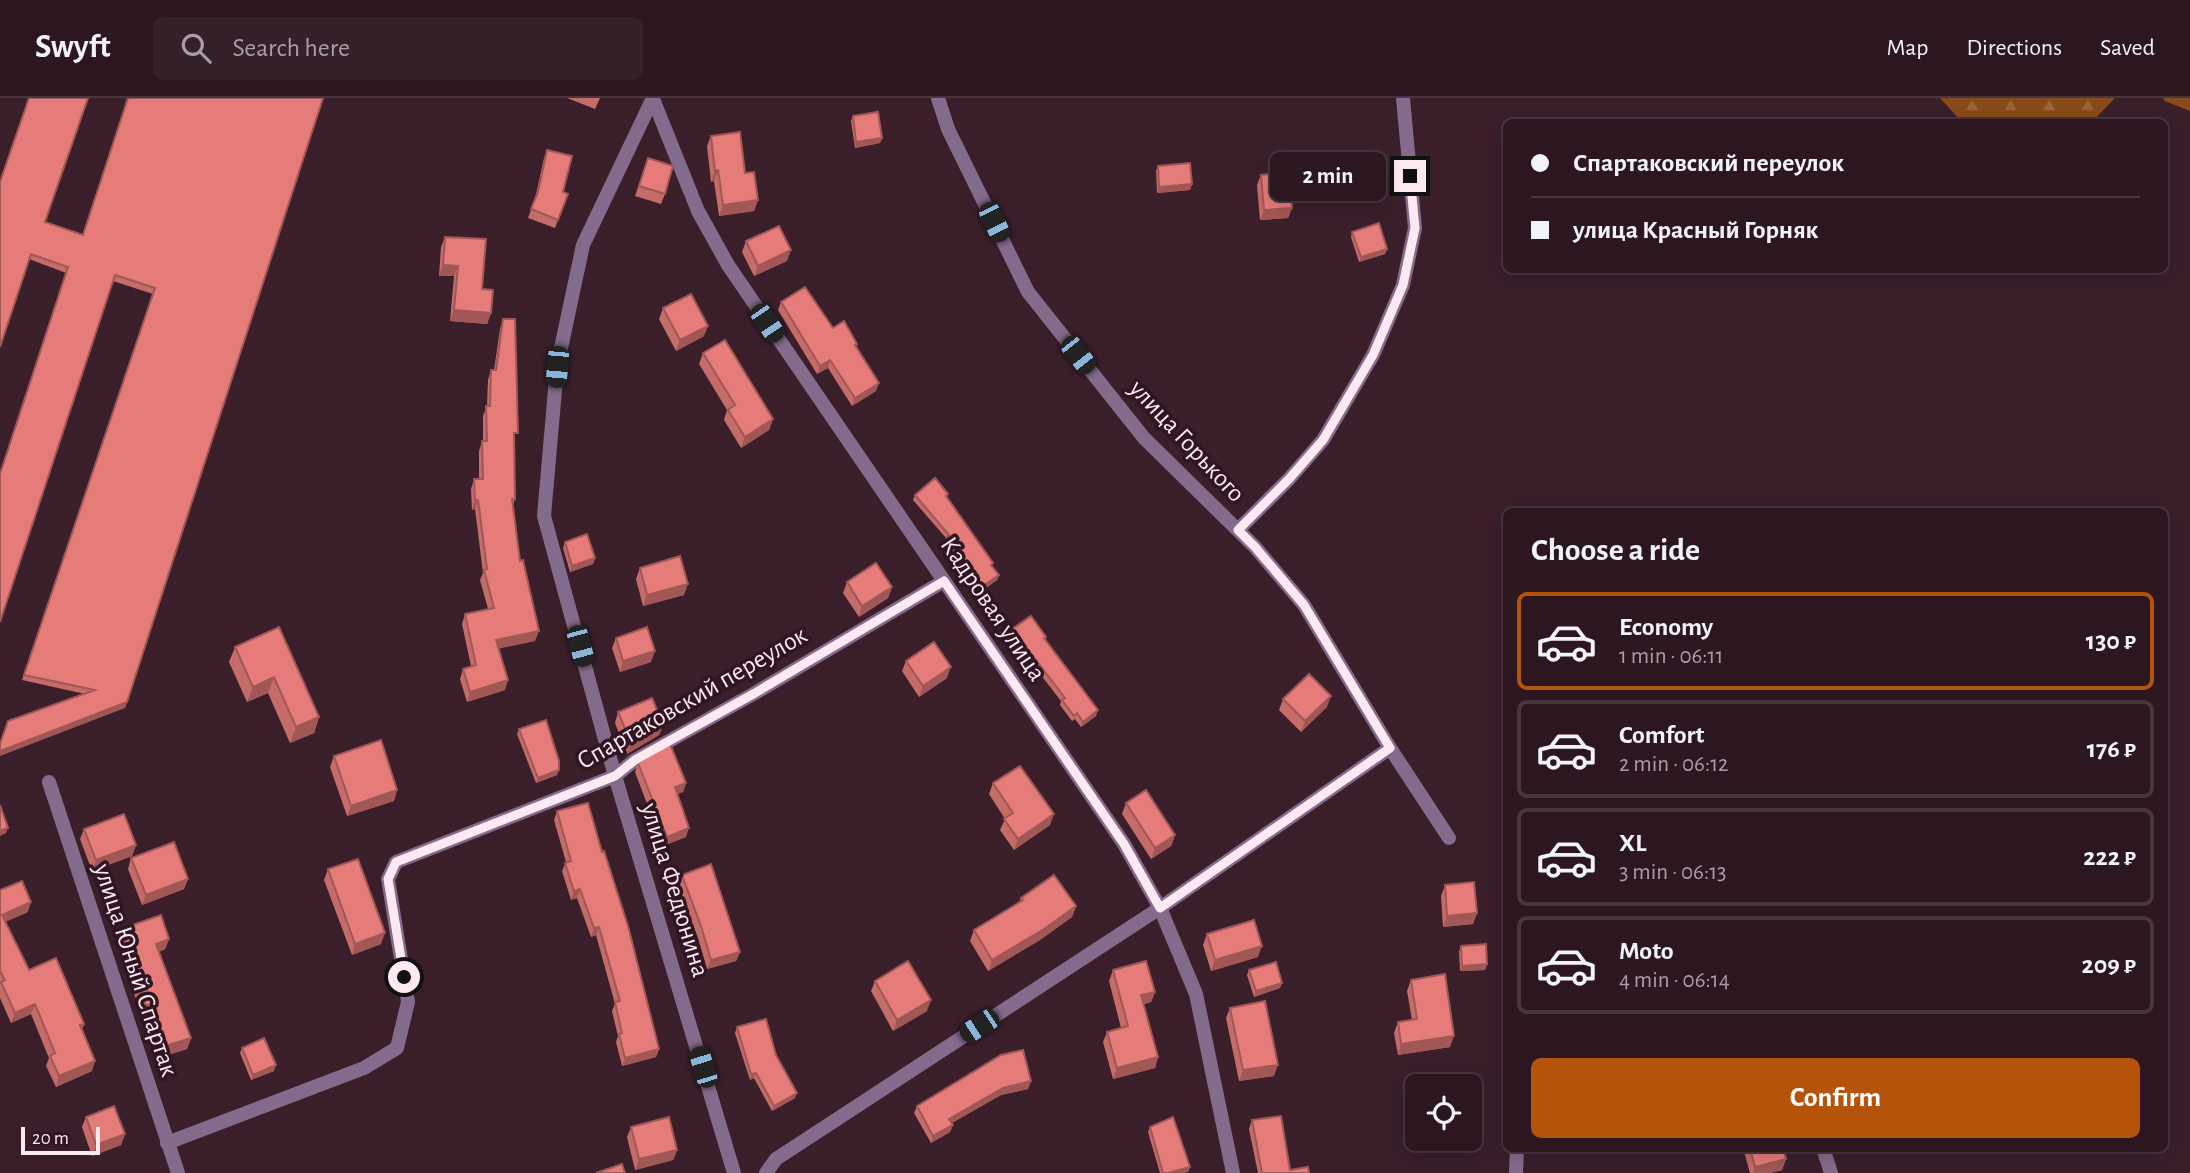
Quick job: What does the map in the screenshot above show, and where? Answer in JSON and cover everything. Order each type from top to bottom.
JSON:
[{"type":"street","name":"Кадровая улица","points":[[653,98],[698,211],[728,265],[1124,844],[1160,908],[1196,995],[1233,1173]]},
{"type":"street","name":"улица Федюнина","points":[[653,98],[583,245],[557,367],[544,516],[615,776],[734,1173]]},
{"type":"street","name":"улица Горького","points":[[937,98],[948,129],[1028,292],[1144,438],[1255,547],[1304,605],[1390,748],[1449,838]]},
{"type":"street","points":[[1238,530],[1323,440],[1373,355],[1403,285],[1415,228],[1403,98]]},
{"type":"street","name":"Спартаковский переулок","points":[[167,1143],[364,1068],[397,1048],[408,1002],[388,879],[396,862],[615,776],[635,760],[755,693],[944,581]]},
{"type":"street","points":[[766,1173],[776,1158],[1160,908],[1390,748]]},
{"type":"street","name":"улица Юный Спартак","points":[[49,782],[178,1173]]},
{"type":"street","points":[[1516,1173],[1517,1152]]},
{"type":"street","points":[[1823,1152],[1830,1173]]},
{"type":"green space","points":[[1940,98],[2115,98],[2095,119],[1959,119]]},
{"type":"green space","points":[[2163,98],[2190,98],[2190,111],[2165,101]]},
{"type":"building","points":[[29,98],[88,98],[45,222],[83,235],[128,98],[323,98],[127,702],[0,751],[8,721],[95,690],[24,675],[155,288],[115,275],[0,622],[0,474],[68,267],[31,254],[0,347],[0,182]]},
{"type":"building","points":[[878,112],[882,138],[856,142],[853,116]]},
{"type":"building","points":[[740,132],[745,173],[754,172],[758,200],[723,205],[711,136]]},
{"type":"building","points":[[547,150],[572,156],[563,192],[568,194],[558,220],[531,209],[538,192]]},
{"type":"building","points":[[648,158],[673,166],[665,194],[639,186]]},
{"type":"building","points":[[1190,163],[1192,184],[1159,187],[1158,166]]},
{"type":"building","points":[[1290,172],[1292,208],[1264,210],[1261,175]]},
{"type":"building","points":[[1379,223],[1387,249],[1361,257],[1352,232]]},
{"type":"building","points":[[779,226],[791,250],[758,266],[746,241]]},
{"type":"building","points":[[445,237],[486,239],[482,289],[493,290],[491,313],[454,310],[458,266],[443,265]]},
{"type":"building","points":[[805,287],[833,328],[844,321],[857,344],[855,345],[879,383],[855,398],[830,360],[820,366],[781,302]]},
{"type":"building","points":[[691,294],[708,326],[680,340],[663,308]]},
{"type":"building","points":[[503,319],[515,319],[518,433],[514,433],[515,499],[512,499],[520,561],[523,560],[539,631],[496,640],[508,680],[470,692],[463,669],[476,665],[465,614],[494,608],[484,570],[487,569],[474,479],[483,479],[482,441],[487,441],[486,406],[490,406],[491,370],[496,370]]},
{"type":"building","points":[[725,340],[773,419],[745,437],[728,410],[735,405],[703,353]]},
{"type":"building","points":[[935,478],[999,575],[981,587],[947,537],[949,535],[915,495]]},
{"type":"building","points":[[587,534],[595,558],[572,566],[565,542]]},
{"type":"building","points":[[680,556],[688,584],[647,595],[640,568]]},
{"type":"building","points":[[876,563],[892,587],[862,606],[847,582]]},
{"type":"building","points":[[1031,616],[1046,637],[1044,638],[1098,710],[1083,722],[1077,713],[1074,716],[1062,700],[1065,698],[1012,629]]},
{"type":"building","points":[[279,627],[319,717],[296,727],[274,677],[253,687],[235,647]]},
{"type":"building","points":[[647,627],[655,651],[623,661],[616,638]]},
{"type":"building","points":[[934,642],[951,667],[923,686],[906,661]]},
{"type":"building","points":[[1309,674],[1331,696],[1305,721],[1283,699]]},
{"type":"building","points":[[652,698],[663,725],[631,743],[618,712]]},
{"type":"building","points":[[546,720],[559,761],[559,770],[538,778],[519,729]]},
{"type":"building","points":[[381,740],[397,790],[351,806],[334,756]]},
{"type":"building","points":[[670,744],[686,783],[675,787],[689,828],[667,837],[638,763]]},
{"type":"building","points":[[1020,766],[1054,814],[1018,839],[1004,819],[1013,813],[993,783]]},
{"type":"building","points":[[1146,790],[1175,835],[1155,848],[1126,803]]},
{"type":"building","points":[[588,803],[628,926],[659,1049],[625,1058],[615,1002],[620,1001],[599,927],[594,928],[580,889],[574,891],[565,863],[571,861],[557,811]]},
{"type":"building","points":[[0,805],[8,828],[0,831]]},
{"type":"building","points":[[124,814],[136,845],[96,860],[84,829]]},
{"type":"building","points":[[174,842],[188,879],[146,895],[131,858]]},
{"type":"building","points":[[358,859],[385,933],[355,944],[328,869]]},
{"type":"building","points":[[711,864],[740,952],[711,960],[682,875]]},
{"type":"building","points":[[1054,875],[1076,906],[992,960],[974,930],[1023,900],[1021,898]]},
{"type":"building","points":[[22,881],[31,902],[2,915],[29,970],[56,958],[84,1024],[80,1025],[95,1061],[59,1076],[50,1056],[55,1053],[35,1004],[15,1013],[1,982],[5,980],[0,971],[0,890]]},
{"type":"building","points":[[1474,882],[1477,913],[1447,916],[1445,885]]},
{"type":"building","points":[[161,915],[169,939],[156,944],[191,1038],[162,1047],[134,973],[137,972],[121,929]]},
{"type":"building","points":[[1254,920],[1262,946],[1215,960],[1207,934]]},
{"type":"building","points":[[1486,944],[1487,964],[1462,966],[1461,946]]},
{"type":"building","points":[[908,961],[931,1000],[897,1020],[875,981]]},
{"type":"building","points":[[1146,961],[1155,992],[1141,995],[1158,1057],[1117,1068],[1107,1032],[1128,1026],[1113,970]]},
{"type":"building","points":[[1276,962],[1282,983],[1256,991],[1249,970]]},
{"type":"building","points":[[1445,974],[1454,1036],[1401,1044],[1398,1022],[1417,1019],[1411,980]]},
{"type":"building","points":[[1265,1001],[1278,1065],[1243,1070],[1230,1008]]},
{"type":"building","points":[[766,1019],[776,1055],[797,1093],[774,1106],[756,1073],[751,1074],[737,1027]]},
{"type":"building","points":[[264,1038],[276,1065],[253,1075],[242,1048]]},
{"type":"building","points":[[1023,1050],[1031,1081],[1003,1088],[949,1119],[953,1125],[933,1136],[917,1106],[1001,1055]]},
{"type":"building","points":[[114,1106],[125,1134],[96,1145],[86,1117]]},
{"type":"building","points":[[1281,1116],[1290,1170],[1308,1167],[1309,1173],[1262,1173],[1252,1120]]},
{"type":"building","points":[[669,1117],[677,1150],[639,1159],[631,1127]]},
{"type":"building","points":[[1173,1117],[1190,1167],[1163,1173],[1150,1127]]},
{"type":"building","points":[[1751,1152],[1784,1152],[1786,1159],[1755,1167]]},
{"type":"building","points":[[622,1164],[625,1173],[596,1173]]},
{"type":"route","points":[[404,977],[388,879],[396,862],[615,776],[635,760],[755,693],[944,581],[1124,844],[1160,908],[1390,748],[1304,605],[1238,530],[1323,440],[1373,355],[1403,285],[1415,228],[1410,176]]}]
